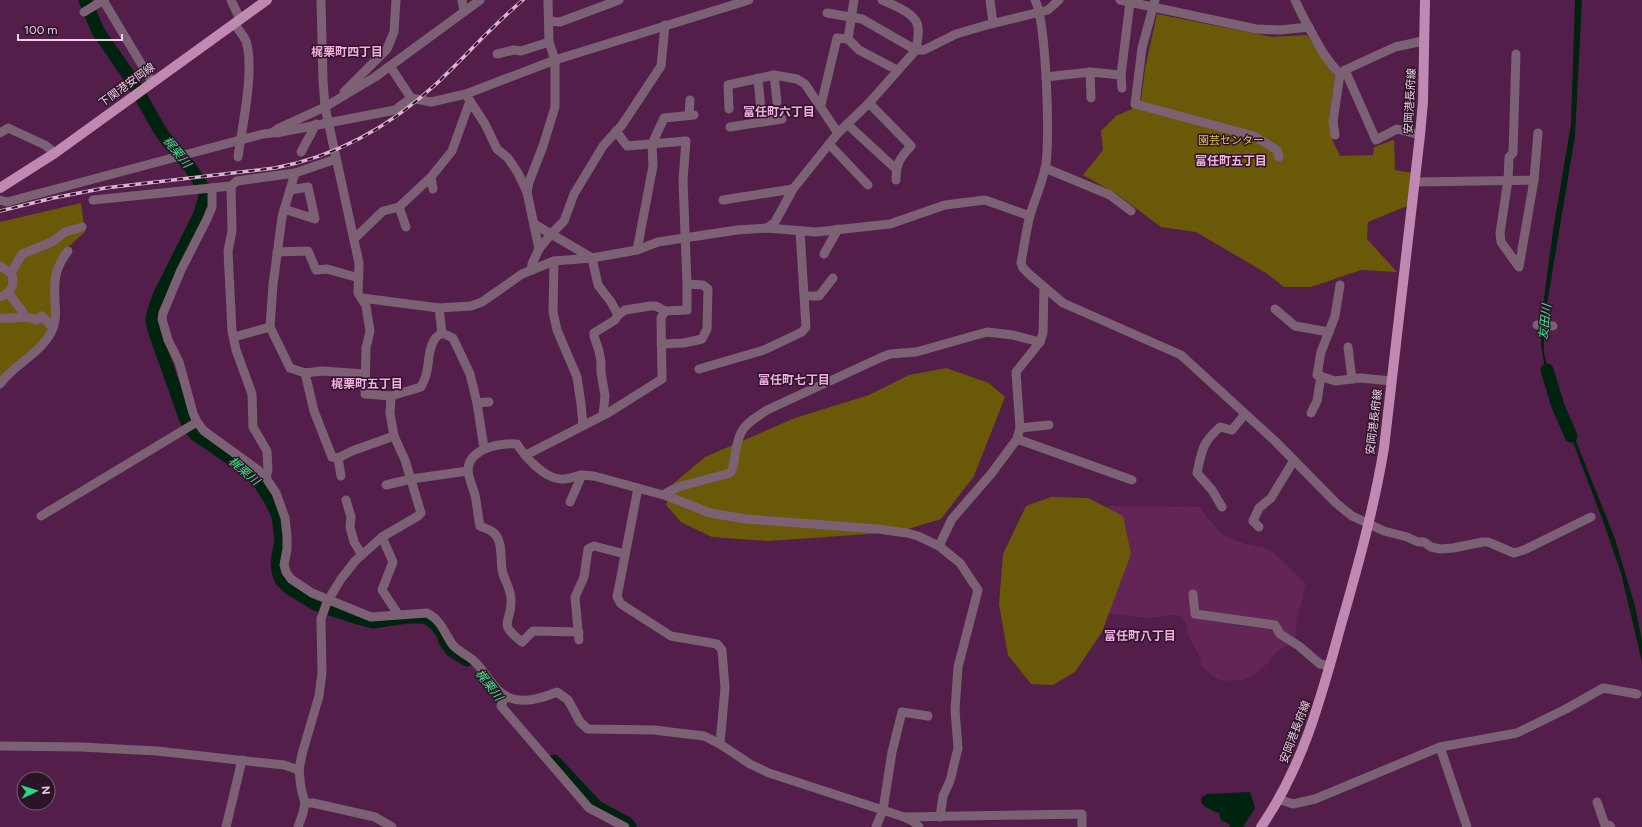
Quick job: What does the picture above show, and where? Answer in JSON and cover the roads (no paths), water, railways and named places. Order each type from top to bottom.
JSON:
[{"type":"main road","name":"下関港安岡線","points":[[0,188],[55,152],[266,0]]},
{"type":"main road","name":"安岡港長府線","points":[[1261,827],[1291,776],[1306,742],[1330,666],[1369,524],[1384,448],[1415,182],[1423,102],[1425,0]]},
{"type":"street","points":[[84,12],[104,0],[152,82]]},
{"type":"street","points":[[231,0],[249,53],[250,69],[238,157]]},
{"type":"street","points":[[321,0],[325,107],[330,123],[336,159],[359,263],[358,293],[366,306],[370,332],[366,348],[365,394],[391,396],[421,387],[426,375],[430,348],[438,335],[442,333]]},
{"type":"street","points":[[342,97],[345,90],[387,49],[394,32],[396,0]]},
{"type":"street","points":[[462,0],[464,12]]},
{"type":"street","points":[[272,133],[279,128],[325,107],[375,78],[480,0]]},
{"type":"street","points":[[527,192],[529,182],[543,146],[555,107],[555,60],[550,42],[548,0]]},
{"type":"street","points":[[549,21],[560,22],[598,4],[619,0]]},
{"type":"street","points":[[717,0],[717,10]]},
{"type":"street","points":[[390,66],[411,98],[431,102],[468,98],[555,60],[749,0]]},
{"type":"street","points":[[848,39],[854,0]]},
{"type":"street","points":[[767,228],[775,222],[793,189],[838,133],[870,103],[897,70],[916,50],[919,27],[915,19],[905,11],[882,0]]},
{"type":"street","points":[[990,0],[993,23]]},
{"type":"street","points":[[1035,0],[1040,13],[1046,77],[1047,134],[1045,168],[1030,216],[1021,263],[1023,268],[1063,303],[1180,355],[1294,460],[1336,503],[1352,516],[1384,531],[1407,537],[1418,542],[1424,542],[1431,547],[1440,549],[1488,542],[1514,553],[1524,550],[1591,516]]},
{"type":"street","points":[[827,13],[862,19],[916,50],[924,50],[956,34],[993,23],[1040,13],[1048,10],[1059,0]]},
{"type":"street","points":[[1120,0],[1155,4],[1256,29],[1280,30],[1309,27]]},
{"type":"street","points":[[1296,0],[1300,12],[1319,49],[1331,65],[1342,72],[1376,140],[1397,129],[1420,135]]},
{"type":"street","points":[[1122,88],[1121,75],[1130,2]]},
{"type":"street","points":[[1155,4],[1142,48],[1134,104],[1254,136],[1277,150],[1279,157]]},
{"type":"street","points":[[531,270],[532,264],[540,249],[564,220],[574,194],[603,146],[616,131],[661,66],[665,25]]},
{"type":"street","points":[[821,105],[837,38],[848,39],[859,50],[897,70]]},
{"type":"street","points":[[1342,72],[1395,47],[1423,41]]},
{"type":"street","points":[[497,54],[514,50],[521,51],[550,42]]},
{"type":"street","points":[[1516,54],[1511,90],[1513,153],[1509,157],[1501,242],[1519,267],[1534,180],[1538,134]]},
{"type":"street","points":[[1046,77],[1090,72],[1121,75]]},
{"type":"street","points":[[1090,72],[1091,98]]},
{"type":"street","points":[[1335,135],[1333,121],[1342,72]]},
{"type":"street","points":[[774,75],[777,102]]},
{"type":"street","points":[[729,109],[728,85],[774,75],[797,79],[805,84],[821,105],[838,133]]},
{"type":"street","points":[[758,78],[762,122]]},
{"type":"street","points":[[0,200],[7,202],[272,133],[395,110],[411,98]]},
{"type":"street","points":[[354,239],[383,211],[399,206],[431,177],[452,151],[468,98]]},
{"type":"street","points":[[468,98],[486,124],[497,149],[508,158],[518,173],[527,192],[540,249]]},
{"type":"street","points":[[637,250],[653,166],[652,144],[664,118],[691,115],[690,100]]},
{"type":"street","points":[[870,103],[911,146],[903,154],[897,164],[896,180]]},
{"type":"street","points":[[730,127],[782,119]]},
{"type":"street","points":[[301,152],[316,124]]},
{"type":"street","points":[[847,124],[896,169]]},
{"type":"street","points":[[0,133],[8,128],[45,145],[55,152]]},
{"type":"street","points":[[603,415],[605,396],[599,350],[594,333],[615,320],[618,315],[625,310],[656,306],[665,311],[687,310],[688,284],[683,180],[686,141],[627,146],[616,131]]},
{"type":"street","points":[[829,144],[868,185]]},
{"type":"street","points":[[93,200],[231,186],[237,181],[295,172],[336,159]]},
{"type":"street","points":[[1045,168],[1110,195],[1131,211]]},
{"type":"street","points":[[295,172],[282,217],[270,326],[290,368],[305,373],[322,371],[365,374]]},
{"type":"street","points":[[431,177],[433,189]]},
{"type":"street","points":[[1415,182],[1534,180]]},
{"type":"street","points":[[231,186],[232,231],[228,251],[228,262],[234,337],[236,350],[252,394],[253,427],[267,451],[268,470],[266,478]]},
{"type":"street","points":[[284,209],[315,219],[308,187],[290,190]]},
{"type":"street","points":[[211,188],[212,207],[208,219],[198,234],[181,270],[163,313],[162,319],[168,340],[179,362],[196,423],[248,462],[266,478],[276,494],[285,518],[287,549],[284,565],[286,572],[291,579],[312,593],[372,617],[427,613],[442,626],[456,648],[475,662],[497,689],[506,696],[530,701],[557,692],[568,700],[580,722],[588,729],[654,730],[704,736],[720,744],[750,764],[769,773],[904,817],[914,822],[919,827]]},
{"type":"street","points":[[723,200],[793,189]]},
{"type":"street","points":[[362,298],[439,308],[471,306],[482,302],[522,274],[554,260],[592,258],[637,250],[658,242],[737,230],[767,228],[816,232],[890,224],[945,205],[985,200],[1030,216]]},
{"type":"street","points":[[399,206],[406,227]]},
{"type":"street","points":[[534,224],[592,258],[598,285],[611,302],[618,315]]},
{"type":"street","points":[[25,316],[23,312],[4,295],[13,282],[11,273],[22,254],[52,242],[65,232],[82,227]]},
{"type":"street","points":[[824,254],[838,229]]},
{"type":"street","points":[[699,369],[764,350],[802,332],[806,328],[800,231]]},
{"type":"street","points":[[0,384],[9,373],[37,350],[53,328],[56,314],[54,285],[55,276],[60,261],[68,250]]},
{"type":"street","points":[[277,252],[308,251],[316,270],[327,269],[358,278]]},
{"type":"street","points":[[554,260],[553,312],[557,330],[577,377],[583,425]]},
{"type":"street","points":[[0,266],[11,273]]},
{"type":"street","points":[[805,296],[819,296],[832,278]]},
{"type":"street","points":[[661,344],[684,344],[702,339],[707,329],[708,289],[703,285],[688,284]]},
{"type":"street","points":[[1340,285],[1335,316],[1322,352],[1317,375],[1335,381],[1360,378],[1392,381]]},
{"type":"street","points":[[939,546],[952,519],[991,474],[1017,439],[1020,428],[1016,372],[1040,342],[1043,333],[1044,287]]},
{"type":"street","points":[[439,308],[442,333]]},
{"type":"street","points":[[1275,309],[1295,326],[1329,332]]},
{"type":"street","points":[[526,455],[577,430],[583,425],[603,415],[662,380],[661,318],[665,311]]},
{"type":"street","points":[[0,318],[25,316],[37,320],[42,316],[53,328]]},
{"type":"street","points":[[1537,325],[1553,326]]},
{"type":"street","points":[[234,337],[270,326]]},
{"type":"street","points":[[667,496],[666,493],[678,486],[730,473],[739,434],[746,425],[761,413],[882,357],[890,354],[916,352],[987,332],[1013,335],[1040,342]]},
{"type":"street","points":[[442,333],[453,338],[470,374],[477,403],[484,448]]},
{"type":"street","points":[[1348,347],[1352,379]]},
{"type":"street","points":[[305,373],[314,411],[332,457],[338,458],[352,451],[394,436]]},
{"type":"street","points":[[1311,413],[1317,402],[1321,376]]},
{"type":"street","points":[[298,827],[305,803],[301,788],[299,770],[302,754],[319,696],[322,673],[321,619],[328,600],[348,568],[382,537],[421,513],[405,460],[394,436],[390,413],[391,396]]},
{"type":"street","points":[[477,403],[489,402]]},
{"type":"street","points":[[1222,507],[1212,490],[1197,472],[1202,449],[1208,437],[1220,427],[1232,430],[1244,414]]},
{"type":"street","points":[[41,516],[196,423]]},
{"type":"street","points":[[1020,428],[1049,425]]},
{"type":"street","points":[[1017,439],[1132,480]]},
{"type":"street","points":[[625,554],[594,546],[588,549],[584,577],[575,597],[579,636],[533,631],[522,642],[510,633],[507,624],[512,601],[509,586],[503,573],[499,542],[493,531],[480,526],[475,495],[468,471],[470,461],[484,448],[517,444],[522,452],[540,470],[560,479],[582,475],[594,476],[667,496],[710,513],[746,519],[878,529],[907,533],[918,536],[939,546],[960,563],[978,590],[958,667],[955,710],[958,748],[950,781],[943,796],[940,817]]},
{"type":"street","points":[[338,458],[341,476]]},
{"type":"street","points":[[1259,527],[1253,521],[1259,508],[1271,498],[1294,460]]},
{"type":"street","points":[[386,486],[410,478],[468,471]]},
{"type":"street","points":[[570,502],[582,475]]},
{"type":"street","points":[[638,488],[617,597],[621,604],[671,636],[717,644],[722,650],[725,688],[720,744]]},
{"type":"street","points":[[346,500],[351,517],[350,527],[354,542],[362,555]]},
{"type":"street","points":[[382,537],[393,562],[382,590],[397,614]]},
{"type":"street","points":[[1193,594],[1195,614],[1275,625],[1280,634],[1299,646],[1320,664],[1330,666]]},
{"type":"street","points":[[1278,800],[1293,804],[1315,799],[1440,747],[1517,733],[1566,709],[1603,688],[1637,694]]},
{"type":"street","points":[[506,696],[501,706],[590,808],[625,827]]},
{"type":"street","points":[[876,827],[883,810],[892,752],[902,712],[928,716]]},
{"type":"street","points":[[0,746],[157,750],[284,765],[299,770]]},
{"type":"street","points":[[1440,747],[1467,827]]},
{"type":"street","points":[[226,827],[242,760]]},
{"type":"street","points":[[1597,802],[1605,825],[1609,825],[1611,827]]},
{"type":"street","points":[[305,803],[313,803],[375,817],[392,827]]},
{"type":"street","points":[[904,817],[1082,814],[1082,827]]},
{"type":"waterway","name":"梶栗川","points":[[85,0],[98,31],[131,79],[159,129],[168,142],[190,167],[204,189],[205,197],[200,214],[159,296],[152,319],[154,330],[186,420],[191,429],[196,435],[243,467],[257,479],[271,501],[278,516],[281,540],[277,561],[278,571],[281,580],[289,588],[315,604],[373,622],[407,617],[426,617],[442,632],[445,641],[451,650],[467,660]]},
{"type":"waterway","name":"友田川","points":[[1547,370],[1558,406],[1571,436]]},
{"type":"waterway","name":"梶栗川","points":[[554,761],[597,807],[627,823],[630,827]]},
{"type":"railway","points":[[0,211],[53,198],[105,188],[275,168],[298,163],[341,148],[381,127],[418,100],[500,20],[523,0]]},
{"type":"district","name":"梶栗町四丁目","points":[[347,52]]},
{"type":"district","name":"富任町六丁目","points":[[779,112]]},
{"type":"district","name":"富任町五丁目","points":[[1231,161]]},
{"type":"district","name":"富任町七丁目","points":[[794,380]]},
{"type":"district","name":"梶栗町五丁目","points":[[367,384]]},
{"type":"district","name":"富任町八丁目","points":[[1140,636]]},
{"type":"park label","name":"園芸センター","points":[[1231,140]]}]
